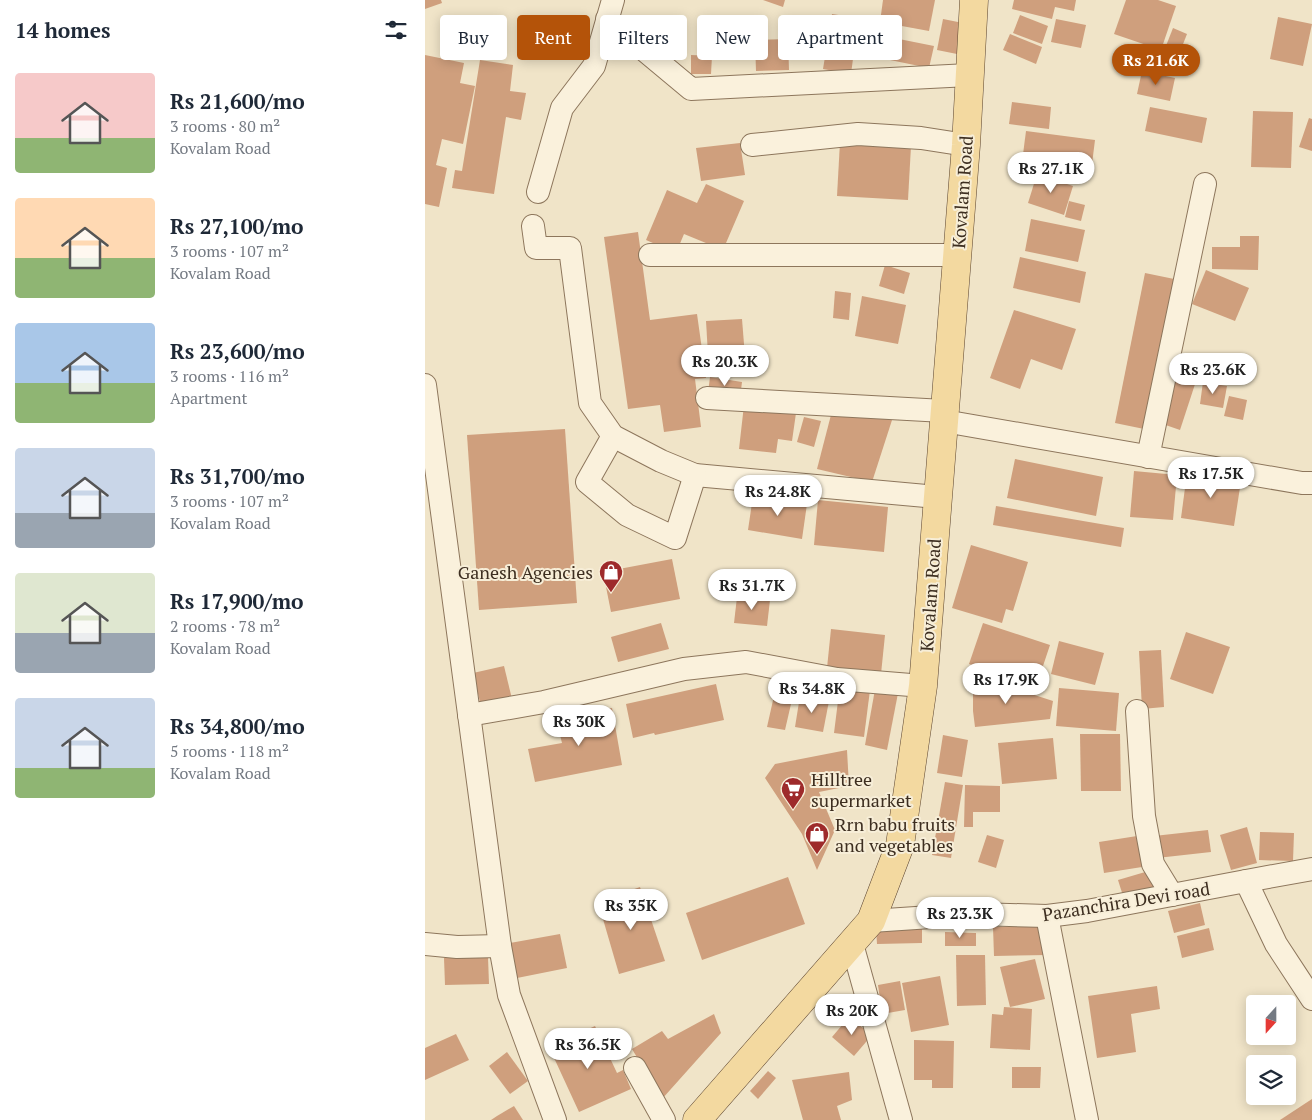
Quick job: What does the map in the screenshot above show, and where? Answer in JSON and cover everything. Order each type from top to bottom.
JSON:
[{"type":"main road","name":"Kovalam Road","points":[[697,1120],[871,921],[900,845],[923,686],[966,145],[974,0]]},
{"type":"street","points":[[539,192],[562,108],[594,66],[610,9],[691,89],[969,76]]},
{"type":"street","points":[[752,145],[859,134],[921,138],[966,145]]},
{"type":"street","points":[[1148,457],[1205,184]]},
{"type":"street","points":[[533,226],[536,248],[570,248],[590,402],[613,436],[661,461],[695,475],[937,497]]},
{"type":"street","points":[[650,255],[957,255]]},
{"type":"street","points":[[425,385],[500,946],[509,995],[555,1120]]},
{"type":"street","points":[[707,398],[944,416],[1148,457],[1301,483],[1312,483]]},
{"type":"street","points":[[613,436],[587,482],[627,515],[675,538],[695,475]]},
{"type":"street","points":[[469,716],[544,702],[684,670],[746,662],[837,679],[923,686]]},
{"type":"street","points":[[1137,711],[1144,816],[1153,864],[1172,895]]},
{"type":"street","name":"Pazanchira Devi road","points":[[871,921],[976,914],[1047,916],[1087,911],[1312,869]]},
{"type":"street","points":[[1246,881],[1276,944],[1312,999]]},
{"type":"street","points":[[1047,916],[1087,1120]]},
{"type":"street","points":[[425,944],[457,947],[500,946]]},
{"type":"street","points":[[852,944],[901,1120]]},
{"type":"street","points":[[635,1068],[663,1120]]},
{"type":"building","points":[[425,0],[441,0],[442,3],[425,9]]},
{"type":"building","points":[[763,0],[785,0],[783,7]]},
{"type":"building","points":[[883,0],[935,0],[929,31],[902,26],[902,15],[881,15]]},
{"type":"building","points":[[1014,0],[1076,0],[1074,11],[1055,7],[1052,19],[1012,9]]},
{"type":"building","points":[[1126,0],[1158,0],[1176,6],[1161,50],[1114,34]]},
{"type":"building","points":[[1020,15],[1048,26],[1042,44],[1013,33]]},
{"type":"building","points":[[1278,17],[1312,24],[1303,66],[1270,59]]},
{"type":"building","points":[[943,19],[968,24],[962,55],[937,50]]},
{"type":"building","points":[[1056,19],[1086,25],[1081,48],[1051,42]]},
{"type":"building","points":[[1173,28],[1187,34],[1176,62],[1162,56]]},
{"type":"building","points":[[1010,34],[1042,47],[1036,64],[1003,50]]},
{"type":"building","points":[[778,39],[778,60],[789,60],[789,70],[756,71],[756,60],[768,60],[768,40]]},
{"type":"building","points":[[902,40],[934,46],[929,68],[890,60],[902,60]]},
{"type":"building","points":[[425,55],[440,58],[440,60],[464,63],[460,83],[475,86],[463,144],[442,139],[436,165],[447,168],[439,207],[425,204]]},
{"type":"building","points":[[691,55],[697,55],[697,60],[712,60],[711,74],[691,74]]},
{"type":"building","points":[[480,60],[513,65],[510,91],[526,93],[521,120],[506,117],[494,194],[452,188],[455,170],[462,171]]},
{"type":"building","points":[[824,60],[853,60],[851,74],[823,69]]},
{"type":"building","points":[[1142,71],[1175,78],[1170,101],[1137,94]]},
{"type":"building","points":[[1012,102],[1051,107],[1049,129],[1009,124]]},
{"type":"building","points":[[1150,107],[1207,118],[1202,143],[1145,131]]},
{"type":"building","points":[[1253,111],[1293,112],[1291,168],[1251,167]]},
{"type":"building","points":[[1309,118],[1312,119],[1312,151],[1299,147]]},
{"type":"building","points":[[1026,131],[1095,140],[1091,172],[1022,162]]},
{"type":"building","points":[[840,142],[911,146],[908,200],[837,196]]},
{"type":"building","points":[[740,143],[745,175],[701,181],[696,148]]},
{"type":"building","points":[[1037,174],[1073,186],[1064,215],[1028,203]]},
{"type":"building","points":[[706,184],[744,201],[723,250],[684,234],[676,253],[646,240],[667,190],[697,203]]},
{"type":"building","points":[[1069,201],[1085,205],[1081,221],[1065,217]]},
{"type":"building","points":[[1031,219],[1085,230],[1078,262],[1025,251]]},
{"type":"building","points":[[638,232],[650,320],[697,314],[706,378],[695,379],[701,427],[664,432],[660,405],[628,409],[604,237]]},
{"type":"building","points":[[1240,236],[1259,236],[1258,270],[1212,269],[1212,247],[1240,247]]},
{"type":"building","points":[[1020,257],[1086,272],[1080,303],[1013,288]]},
{"type":"building","points":[[885,265],[910,273],[904,294],[879,286]]},
{"type":"building","points":[[1206,270],[1249,288],[1235,321],[1192,304]]},
{"type":"building","points":[[1145,273],[1179,280],[1149,430],[1115,423]]},
{"type":"building","points":[[835,291],[851,293],[849,320],[833,318]]},
{"type":"building","points":[[862,296],[906,305],[898,344],[855,336]]},
{"type":"building","points":[[1014,310],[1076,329],[1062,370],[1031,359],[1020,389],[990,378]]},
{"type":"building","points":[[742,319],[746,369],[709,371],[706,321]]},
{"type":"building","points":[[1176,367],[1198,375],[1180,430],[1157,422]]},
{"type":"building","points":[[710,377],[742,382],[740,398],[708,393]]},
{"type":"building","points":[[1203,382],[1227,386],[1223,408],[1200,404]]},
{"type":"building","points":[[1229,396],[1247,400],[1243,420],[1224,416]]},
{"type":"building","points":[[744,405],[796,413],[792,441],[778,439],[776,453],[739,449]]},
{"type":"building","points":[[832,411],[893,417],[872,482],[817,469]]},
{"type":"building","points":[[804,417],[821,421],[814,447],[797,442]]},
{"type":"building","points":[[565,429],[577,603],[479,610],[467,435]]},
{"type":"building","points":[[1015,459],[1103,477],[1096,516],[1007,498]]},
{"type":"building","points":[[1134,471],[1177,475],[1173,520],[1130,517]]},
{"type":"building","points":[[1187,473],[1241,481],[1234,526],[1181,518]]},
{"type":"building","points":[[753,496],[807,504],[802,539],[748,530]]},
{"type":"building","points":[[818,500],[888,507],[884,552],[814,545]]},
{"type":"building","points":[[996,506],[1124,528],[1121,547],[993,525]]},
{"type":"building","points":[[971,545],[1028,562],[1013,611],[1006,609],[1002,623],[952,608]]},
{"type":"building","points":[[672,559],[680,599],[611,612],[603,572]]},
{"type":"building","points":[[737,597],[770,600],[767,626],[734,623]]},
{"type":"building","points":[[661,623],[669,649],[618,662],[611,637]]},
{"type":"building","points":[[983,623],[1050,645],[1036,687],[969,664]]},
{"type":"building","points":[[831,629],[885,635],[881,674],[827,668]]},
{"type":"building","points":[[1186,632],[1230,647],[1213,694],[1170,679]]},
{"type":"building","points":[[1059,641],[1104,653],[1095,685],[1051,674]]},
{"type":"building","points":[[1161,650],[1164,707],[1142,709],[1139,651]]},
{"type":"building","points":[[504,666],[512,699],[481,706],[473,673]]},
{"type":"building","points":[[973,675],[1053,701],[1050,719],[975,727]]},
{"type":"building","points":[[716,684],[724,720],[633,738],[626,704]]},
{"type":"building","points":[[876,684],[899,688],[887,750],[865,745]]},
{"type":"building","points":[[840,685],[870,690],[864,737],[834,733]]},
{"type":"building","points":[[776,687],[794,691],[785,730],[767,727]]},
{"type":"building","points":[[1059,688],[1119,693],[1116,731],[1056,726]]},
{"type":"building","points":[[800,696],[829,701],[823,732],[795,727]]},
{"type":"building","points":[[612,708],[622,765],[535,782],[528,749],[562,743],[556,719]]},
{"type":"building","points":[[1080,734],[1120,734],[1121,791],[1081,791]]},
{"type":"building","points":[[943,735],[968,740],[962,777],[937,773]]},
{"type":"building","points":[[1053,738],[1057,779],[1002,784],[998,743]]},
{"type":"building","points":[[847,750],[849,786],[819,792],[835,830],[817,870],[802,834],[765,778],[775,764]]},
{"type":"building","points":[[945,782],[963,785],[951,858],[932,855]]},
{"type":"building","points":[[965,785],[1000,786],[1000,812],[973,812],[973,827],[964,827]]},
{"type":"building","points":[[1247,827],[1257,863],[1231,870],[1220,835]]},
{"type":"building","points":[[1208,830],[1211,852],[1157,858],[1154,836]]},
{"type":"building","points":[[1260,832],[1294,833],[1293,861],[1259,860]]},
{"type":"building","points":[[987,835],[1004,840],[996,868],[978,862]]},
{"type":"building","points":[[1137,836],[1142,867],[1104,873],[1099,842]]},
{"type":"building","points":[[1152,870],[1158,889],[1124,899],[1118,880]]},
{"type":"building","points":[[788,877],[805,924],[702,960],[686,913]]},
{"type":"building","points":[[640,887],[665,961],[619,974],[598,902]]},
{"type":"building","points":[[1200,903],[1205,925],[1174,933],[1168,911]]},
{"type":"building","points":[[1046,926],[1047,955],[994,956],[993,927]]},
{"type":"building","points":[[876,928],[922,928],[922,943],[877,944]]},
{"type":"building","points":[[1209,928],[1214,950],[1182,958],[1177,936]]},
{"type":"building","points":[[945,932],[976,933],[976,946],[945,946]]},
{"type":"building","points":[[560,934],[567,968],[517,978],[510,943]]},
{"type":"building","points":[[956,955],[985,955],[986,1005],[957,1006]]},
{"type":"building","points":[[488,957],[489,984],[445,985],[444,958]]},
{"type":"building","points":[[1035,959],[1045,999],[1010,1007],[1000,967]]},
{"type":"building","points":[[940,976],[949,1025],[911,1032],[902,983]]},
{"type":"building","points":[[900,981],[905,1010],[882,1014],[878,985]]},
{"type":"building","points":[[1157,986],[1160,1009],[1131,1014],[1136,1052],[1097,1058],[1088,996]]},
{"type":"building","points":[[1004,1007],[1032,1009],[1030,1050],[990,1048],[992,1014],[1003,1015]]},
{"type":"building","points":[[714,1014],[721,1033],[662,1099],[632,1049],[662,1031],[668,1039]]},
{"type":"building","points":[[849,1017],[872,1035],[854,1056],[832,1037]]},
{"type":"building","points":[[595,1026],[617,1073],[623,1070],[631,1089],[579,1112],[549,1047]]},
{"type":"building","points":[[456,1034],[469,1060],[425,1080],[425,1048]]},
{"type":"building","points":[[914,1040],[954,1041],[953,1088],[932,1088],[932,1080],[914,1080]]},
{"type":"building","points":[[507,1052],[528,1081],[510,1094],[489,1066]]},
{"type":"building","points":[[1012,1067],[1041,1067],[1040,1088],[1012,1088]]},
{"type":"building","points":[[768,1071],[776,1078],[758,1099],[750,1091]]},
{"type":"building","points":[[849,1072],[852,1100],[837,1106],[841,1120],[803,1120],[792,1080]]},
{"type":"building","points":[[1312,1099],[1312,1120],[1280,1120]]},
{"type":"building","points":[[514,1106],[523,1120],[491,1120],[497,1116]]},
{"type":"place","name":"Ganesh Agencies","points":[[611,593]]},
{"type":"place","name":"Hilltree supermarket","points":[[793,810]]},
{"type":"place","name":"Rrn babu fruits and vegetables","points":[[817,855]]}]
